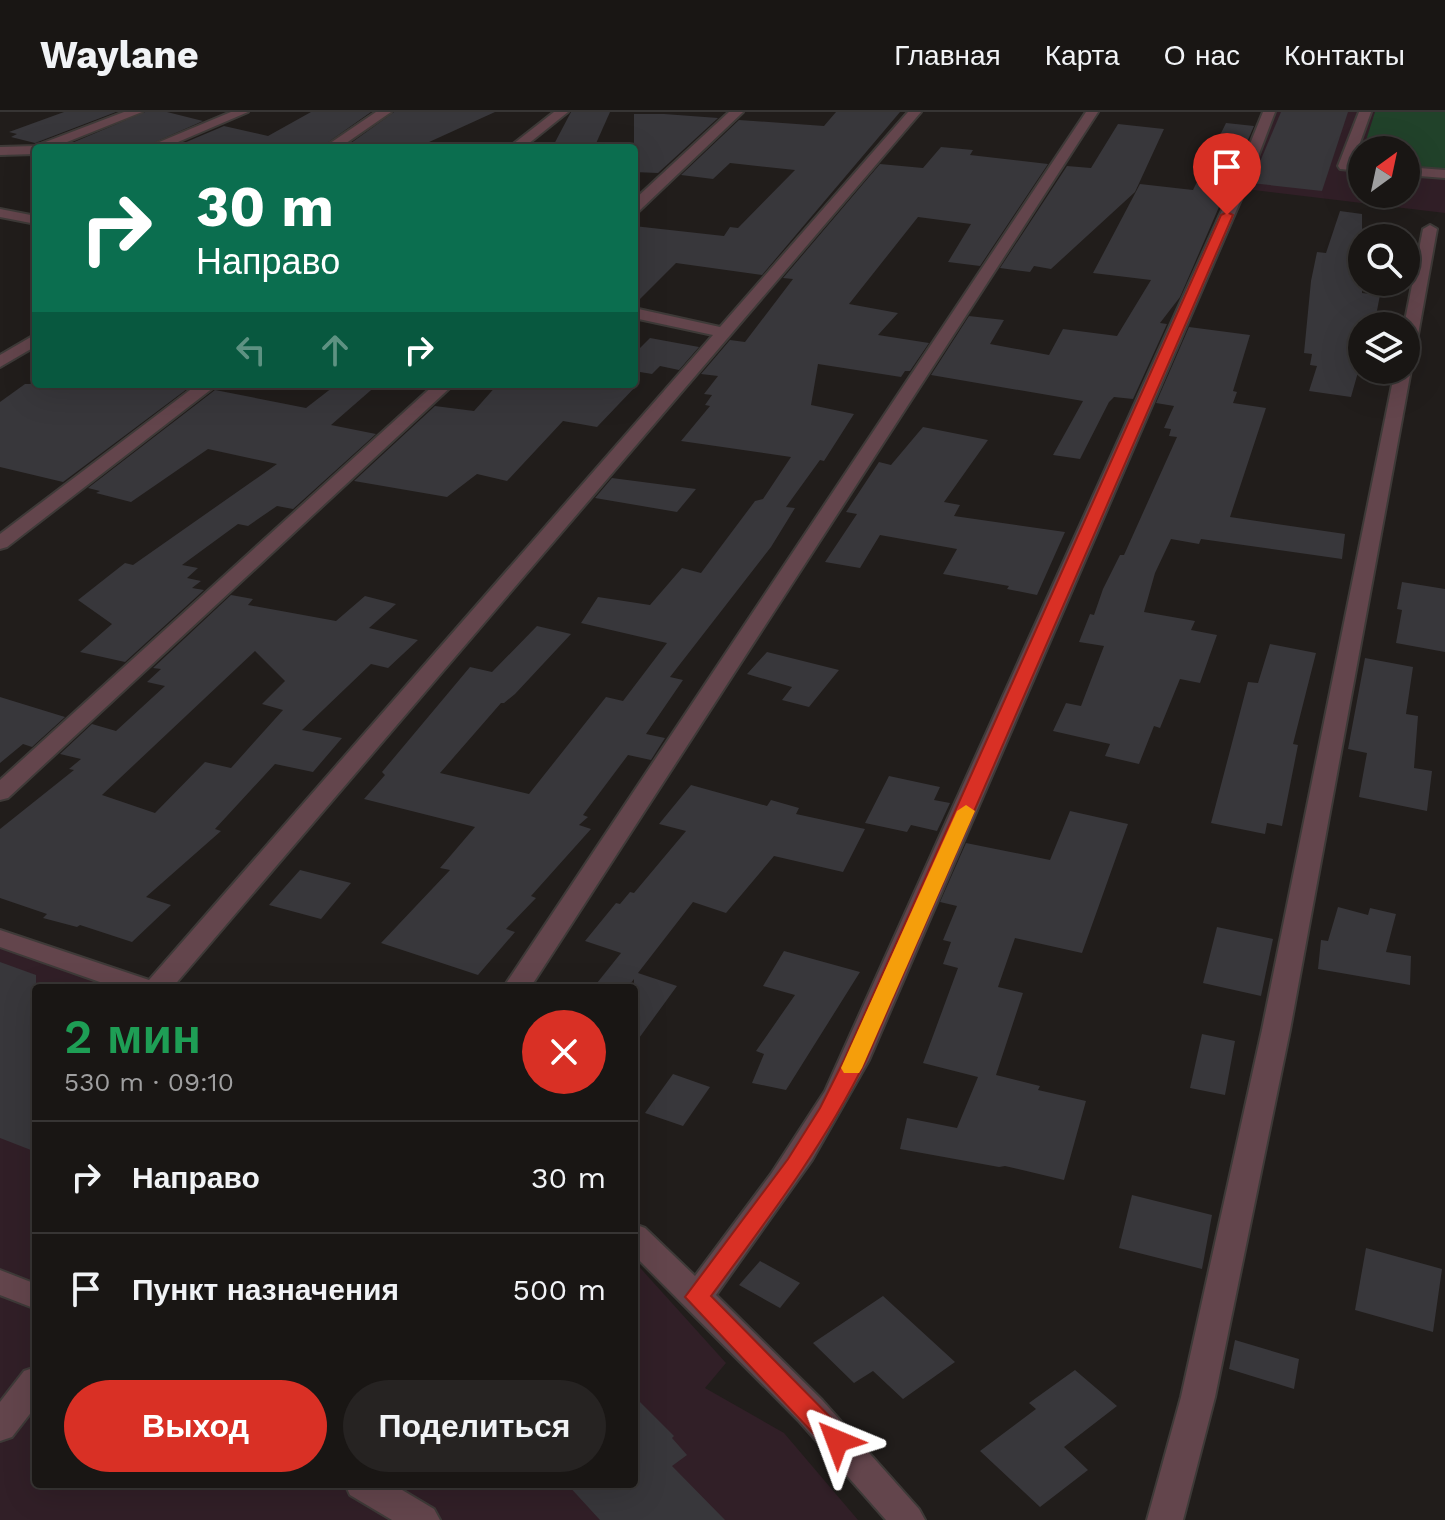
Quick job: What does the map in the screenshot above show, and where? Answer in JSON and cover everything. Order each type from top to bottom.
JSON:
[{"type":"lane","points":[[51,144],[136,112]]},
{"type":"lane","points":[[162,144],[242,112]]},
{"type":"lane","points":[[336,144],[385,112]]},
{"type":"lane","points":[[520,144],[562,112]]},
{"type":"lane","points":[[638,204],[737,112]]},
{"type":"lane","points":[[160,984],[915,112]]},
{"type":"lane","points":[[519,984],[1092,112]]},
{"type":"lane","points":[[697,1297],[796,1165],[830,1111],[855,1060],[1226,217],[1269,112]]},
{"type":"lane","points":[[1356,136],[1365,112]]},
{"type":"lane","points":[[0,151],[32,149]]},
{"type":"lane","points":[[1420,172],[1445,174]]},
{"type":"lane","points":[[0,213],[32,218]]},
{"type":"lane","points":[[1414,312],[1430,229]]},
{"type":"lane","points":[[638,314],[723,332]]},
{"type":"lane","points":[[0,362],[32,342]]},
{"type":"lane","points":[[1165,1520],[1198,1397],[1276,1030],[1400,384]]},
{"type":"lane","points":[[0,543],[204,388]]},
{"type":"lane","points":[[0,793],[441,388]]},
{"type":"lane","points":[[0,938],[133,984]]},
{"type":"lane","points":[[638,1240],[877,1482],[907,1520]]},
{"type":"lane","points":[[0,1282],[32,1295]]},
{"type":"lane","points":[[0,1427],[32,1386]]},
{"type":"lane","points":[[369,1488],[422,1520]]},
{"type":"shaded area","points":[[1277,112],[1445,112],[1445,213],[1404,208],[1420,208],[1420,136],[1348,136],[1348,201],[1246,189]]},
{"type":"shaded area","points":[[0,948],[105,984],[32,984],[32,1488],[638,1488],[638,1265],[726,1363],[705,1388],[784,1433],[858,1520],[0,1520]]},
{"type":"green space","points":[[1375,112],[1445,112],[1445,169],[1420,166],[1420,136],[1367,136]]},
{"type":"building","points":[[64,112],[116,112],[35,143],[11,137],[17,134],[9,132]]},
{"type":"building","points":[[145,112],[167,112],[203,121],[151,144],[69,144]]},
{"type":"building","points":[[311,112],[371,112],[326,144],[181,144],[224,126],[268,136]]},
{"type":"building","points":[[394,112],[495,112],[425,144],[350,144]]},
{"type":"building","points":[[571,112],[610,112],[596,144],[554,144]]},
{"type":"building","points":[[836,112],[900,112],[762,275],[676,263],[638,301],[638,226],[724,236],[730,227],[738,228],[795,170],[730,163],[713,179],[681,175],[739,120],[824,126]]},
{"type":"building","points":[[1281,112],[1348,112],[1322,191],[1251,183]]},
{"type":"building","points":[[634,114],[718,118],[658,173],[638,172],[638,144],[634,144]]},
{"type":"building","points":[[1226,123],[1254,126],[1180,297],[1160,323],[1167,324],[1133,399],[1114,397],[1109,402],[1080,459],[1053,455],[1083,401],[931,375],[969,316],[1004,320],[990,344],[1049,355],[1063,329],[1117,336],[1151,280],[1093,273],[1140,184],[1193,190]]},
{"type":"building","points":[[1118,124],[1164,129],[1135,192],[1051,269],[1034,266],[1030,272],[1000,268],[1067,166],[1091,168]]},
{"type":"building","points":[[941,147],[973,150],[970,155],[1048,164],[980,266],[948,262],[971,224],[918,217],[849,304],[898,313],[878,335],[929,343],[910,371],[905,371],[901,377],[818,364],[811,405],[854,414],[824,461],[820,460],[786,507],[795,508],[771,547],[670,677],[683,680],[646,734],[665,738],[651,760],[628,755],[583,815],[588,817],[579,825],[591,829],[531,896],[536,898],[506,929],[515,932],[478,975],[381,943],[450,870],[440,868],[475,827],[364,799],[385,775],[382,772],[470,667],[492,672],[537,626],[571,634],[515,694],[501,703],[440,773],[529,794],[606,697],[623,701],[667,643],[581,623],[598,597],[650,605],[682,568],[701,573],[755,501],[763,499],[791,457],[681,441],[710,406],[705,405],[712,395],[704,394],[718,376],[701,374],[730,340],[745,342],[793,279],[783,278],[880,164],[923,168]]},
{"type":"building","points":[[1340,211],[1362,214],[1362,224],[1348,224],[1348,296],[1380,296],[1377,312],[1348,312],[1348,384],[1355,384],[1351,397],[1309,391],[1317,366],[1310,365],[1312,354],[1304,353],[1311,281],[1317,252],[1326,253]]},
{"type":"building","points":[[1189,327],[1250,335],[1233,391],[1237,392],[1233,403],[1266,408],[1230,517],[1345,534],[1342,559],[1201,539],[1199,544],[1171,539],[1155,573],[1144,612],[1195,621],[1191,630],[1217,635],[1200,683],[1180,679],[1160,728],[1154,726],[1139,764],[1105,756],[1110,744],[1053,731],[1066,703],[1081,706],[1104,646],[1079,642],[1120,555],[1124,555],[1177,437],[1169,436],[1171,429],[1164,428],[1174,406],[1156,403]]},
{"type":"building","points":[[650,338],[699,347],[679,370],[660,366],[652,374],[638,372],[638,350]]},
{"type":"building","points":[[25,384],[32,384],[32,388],[188,388],[63,482],[0,467],[0,402]]},
{"type":"building","points":[[332,388],[373,388],[331,425],[376,434],[293,509],[277,506],[248,526],[238,524],[182,565],[198,568],[187,578],[201,581],[192,588],[204,590],[125,662],[80,652],[112,624],[78,600],[125,563],[133,565],[277,464],[208,449],[131,502],[88,488],[215,390],[306,408]]},
{"type":"building","points":[[494,388],[634,388],[597,427],[563,421],[507,481],[477,474],[447,497],[354,481],[435,406],[474,411]]},
{"type":"building","points":[[923,427],[988,440],[944,502],[960,505],[954,516],[1065,532],[1037,595],[1007,589],[1009,586],[943,574],[957,549],[880,535],[860,568],[825,562],[857,514],[846,512],[879,462],[891,465]]},
{"type":"building","points":[[612,478],[696,489],[677,512],[595,498]]},
{"type":"building","points":[[1402,582],[1445,589],[1445,652],[1396,643],[1402,610],[1397,609]]},
{"type":"building","points":[[231,595],[253,599],[248,605],[336,621],[365,596],[396,604],[369,628],[418,640],[388,668],[371,664],[302,730],[342,738],[313,772],[275,764],[215,829],[221,831],[146,897],[171,905],[132,942],[80,925],[77,927],[43,918],[47,914],[0,898],[0,829],[74,770],[69,769],[81,759],[60,754],[92,724],[116,731],[165,686],[147,682],[161,669],[153,668]],"holes":[[[255,651],[285,681],[262,704],[283,710],[231,768],[205,762],[155,813],[102,795]]]},
{"type":"building","points":[[1270,644],[1316,653],[1293,744],[1298,745],[1282,826],[1267,823],[1265,834],[1211,823],[1248,682],[1258,683]]},
{"type":"building","points":[[767,652],[839,670],[809,707],[782,700],[792,687],[747,674]]},
{"type":"building","points":[[1365,658],[1413,667],[1406,714],[1418,716],[1414,768],[1432,771],[1427,811],[1359,797],[1367,753],[1348,749]]},
{"type":"building","points":[[0,697],[65,717],[32,747],[23,744],[0,763]]},
{"type":"building","points":[[889,776],[940,787],[934,800],[950,803],[937,831],[911,825],[907,832],[865,823]]},
{"type":"building","points":[[691,785],[767,806],[771,800],[799,808],[796,814],[865,829],[843,872],[774,856],[726,913],[693,902],[638,973],[677,986],[638,1040],[638,984],[634,984],[634,979],[630,984],[596,984],[621,953],[585,941],[616,903],[620,904],[630,892],[634,893],[686,831],[659,824]]},
{"type":"building","points":[[1070,811],[1128,824],[1082,953],[1015,938],[998,987],[1023,993],[996,1075],[1040,1086],[1038,1090],[1086,1101],[1064,1180],[1005,1166],[900,1149],[907,1118],[957,1128],[978,1077],[923,1063],[958,968],[943,964],[951,942],[943,940],[957,906],[940,902],[966,843],[1050,860]]},
{"type":"building","points":[[300,870],[351,883],[321,919],[269,905]]},
{"type":"building","points":[[1338,907],[1368,915],[1370,908],[1396,914],[1386,952],[1411,956],[1410,985],[1318,969],[1321,940],[1328,941]]},
{"type":"building","points":[[1217,927],[1273,939],[1261,996],[1203,983]]},
{"type":"building","points":[[784,951],[860,972],[786,1090],[752,1083],[764,1054],[756,1051],[795,995],[763,986]]},
{"type":"building","points":[[0,962],[36,975],[36,984],[32,984],[32,1150],[0,1138]]},
{"type":"building","points":[[1202,1034],[1235,1041],[1225,1095],[1190,1088]]},
{"type":"building","points":[[673,1074],[710,1087],[683,1126],[645,1113]]},
{"type":"building","points":[[1132,1195],[1212,1215],[1202,1269],[1119,1248]]},
{"type":"building","points":[[1366,1248],[1442,1269],[1433,1332],[1355,1310]]},
{"type":"building","points":[[760,1261],[800,1283],[780,1308],[739,1285]]},
{"type":"building","points":[[883,1296],[955,1362],[903,1399],[873,1371],[854,1383],[813,1343]]},
{"type":"building","points":[[1235,1340],[1299,1359],[1294,1389],[1229,1369]]},
{"type":"building","points":[[1075,1370],[1117,1406],[1064,1447],[1088,1470],[1040,1507],[980,1451],[1036,1409],[1029,1403]]},
{"type":"building","points":[[638,1400],[674,1436],[672,1438],[687,1455],[672,1466],[725,1520],[600,1520],[571,1488],[638,1488]]},
{"type":"slow traffic","points":[[851,1068],[966,811]]},
{"type":"route","points":[[837,1441],[697,1297],[796,1165],[830,1111],[855,1060],[1227,215]]}]
